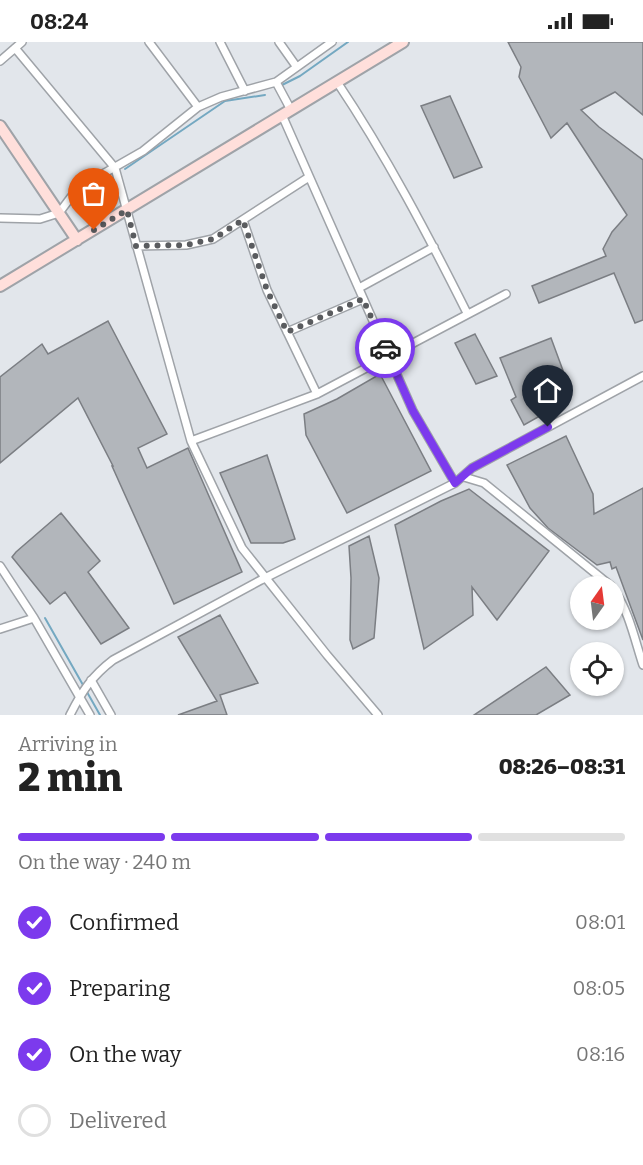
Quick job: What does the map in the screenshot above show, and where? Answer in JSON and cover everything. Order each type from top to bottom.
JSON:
[{"type":"street","points":[[0,61],[22,42]]},
{"type":"street","points":[[149,42],[198,107]]},
{"type":"street","points":[[220,42],[245,91]]},
{"type":"street","points":[[279,42],[297,66]]},
{"type":"street","points":[[0,218],[40,219],[59,213],[71,197],[87,183],[143,151],[198,107],[276,82],[332,42]]},
{"type":"street","points":[[0,286],[403,42]]},
{"type":"street","points":[[15,48],[115,168],[191,441],[242,549],[378,715]]},
{"type":"street","points":[[276,82],[309,177],[363,299],[413,411],[455,483]]},
{"type":"street","points":[[337,82],[434,247],[467,313]]},
{"type":"street","points":[[0,126],[77,240]]},
{"type":"street","points":[[136,246],[186,245],[213,239],[309,177]]},
{"type":"street","points":[[243,220],[267,290],[317,394]]},
{"type":"street","points":[[359,288],[434,247]]},
{"type":"street","points":[[191,441],[317,394],[506,294]]},
{"type":"street","points":[[287,332],[363,299]]},
{"type":"street","points":[[70,715],[91,680],[113,660],[264,578],[455,483],[472,468],[643,376]]},
{"type":"street","points":[[464,477],[484,483],[597,576]]},
{"type":"street","points":[[0,566],[34,618],[90,715]]},
{"type":"street","points":[[624,614],[643,665]]},
{"type":"street","points":[[0,629],[34,618]]},
{"type":"street","points":[[91,680],[111,715]]},
{"type":"building","points":[[508,42],[643,42],[643,115],[615,92],[581,110],[599,127],[643,160],[643,320],[635,323],[614,273],[539,303],[532,286],[606,256],[603,249],[612,232],[627,215],[567,123],[551,138],[519,77],[521,67]]},
{"type":"building","points":[[450,96],[482,167],[454,178],[421,106]]},
{"type":"building","points":[[108,321],[167,434],[138,448],[147,468],[188,448],[242,572],[174,604],[113,466],[78,398],[0,463],[0,377],[42,344],[48,354]]},
{"type":"building","points":[[475,334],[497,376],[476,384],[455,343]]},
{"type":"building","points":[[551,338],[565,376],[568,400],[524,425],[511,400],[516,397],[500,358]]},
{"type":"building","points":[[380,374],[431,471],[347,513],[306,435],[304,414],[337,399]]},
{"type":"building","points":[[566,436],[593,494],[594,514],[643,488],[643,640],[624,589],[624,576],[619,576],[616,567],[612,569],[610,562],[597,565],[548,528],[530,508],[507,465]]},
{"type":"building","points":[[267,455],[295,539],[283,543],[251,543],[220,473]]},
{"type":"building","points":[[469,489],[549,551],[497,620],[472,587],[473,615],[424,649],[395,525]]},
{"type":"building","points":[[61,513],[100,561],[88,572],[129,628],[101,644],[65,592],[50,604],[12,557]]},
{"type":"building","points":[[369,536],[379,578],[374,638],[353,649],[350,640],[349,546]]},
{"type":"building","points":[[220,615],[258,683],[220,695],[227,715],[178,715],[217,701],[178,637]]},
{"type":"building","points":[[546,667],[570,695],[536,715],[474,715]]},
{"type":"waterway","points":[[282,85],[300,76],[348,42]]},
{"type":"waterway","points":[[125,169],[225,101],[265,95]]},
{"type":"waterway","points":[[74,207],[108,180]]},
{"type":"waterway","points":[[45,618],[100,715]]},
{"type":"way so far","points":[[94,230],[127,210],[136,246],[162,247],[213,239],[243,220],[267,290],[287,332],[363,299],[385,348]]},
{"type":"route","points":[[385,348],[413,411],[455,483],[472,468],[548,427]]}]
